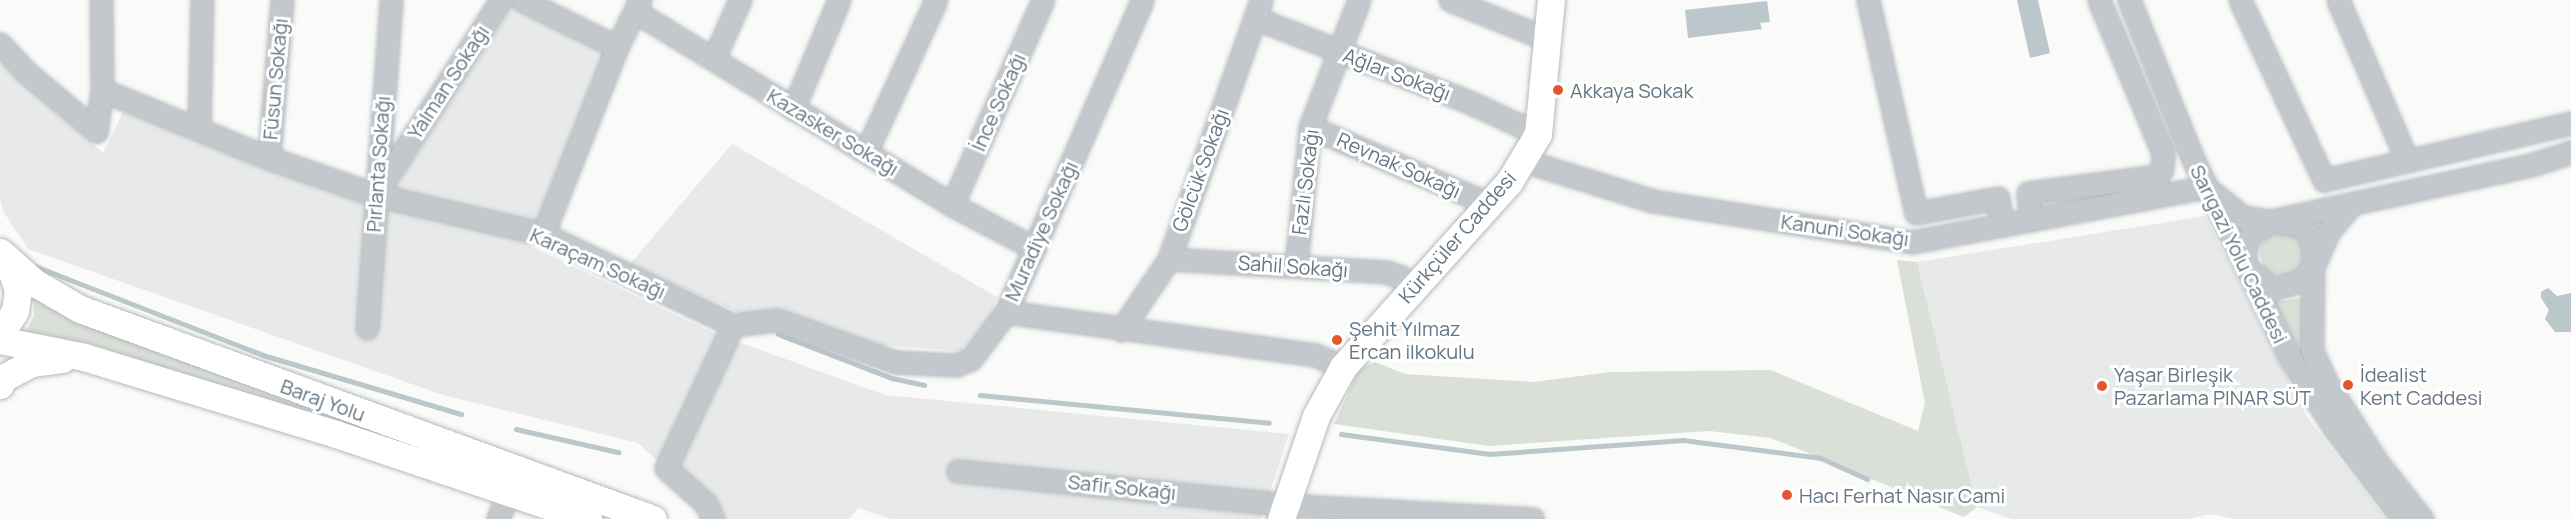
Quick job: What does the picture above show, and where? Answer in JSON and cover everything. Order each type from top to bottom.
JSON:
[{"type":"main road","name":"Kürkçüler Caddesi","points":[[1284,512],[1316,416],[1343,367],[1488,204],[1522,160],[1538,134],[1551,0]]},
{"type":"main road","points":[[0,334],[15,311],[18,290],[3,254]]},
{"type":"main road","name":"Baraj Yolu","points":[[3,254],[35,283],[80,309],[512,478],[588,519]]},
{"type":"main road","name":"Baraj Yolu","points":[[0,340],[84,357],[653,519]]},
{"type":"main road","points":[[0,385],[3,378],[31,363],[84,357]]},
{"type":"street","points":[[0,44],[26,72],[96,131],[102,90],[101,0]]},
{"type":"street","points":[[199,128],[202,0]]},
{"type":"street","name":"Füsun Sokağı","points":[[269,158],[282,0]]},
{"type":"street","name":"Pırlanta Sokağı","points":[[367,328],[391,0]]},
{"type":"street","name":"Yalman Sokağı","points":[[376,195],[501,0]]},
{"type":"street","points":[[522,0],[617,47]]},
{"type":"street","points":[[714,58],[740,0]]},
{"type":"street","points":[[793,109],[839,0]]},
{"type":"street","points":[[866,152],[936,0]]},
{"type":"street","name":"İnce Sokağı","points":[[952,205],[1043,0]]},
{"type":"street","name":"Muradiye Sokağı","points":[[1142,0],[1006,312],[1121,330],[1315,355],[1343,367]]},
{"type":"street","name":"Fazlı Sokağı","points":[[1296,265],[1310,126],[1359,0]]},
{"type":"street","points":[[1450,0],[1547,39]]},
{"type":"street","points":[[1868,0],[1916,213],[2028,193],[2158,176],[2162,169],[2163,153],[2099,0]]},
{"type":"street","name":"Sarıgazi Yolu Caddesi","points":[[2129,0],[2206,187],[2290,358],[2334,428],[2403,519]]},
{"type":"street","points":[[2240,0],[2324,180],[2571,123]]},
{"type":"street","points":[[2338,0],[2407,160]]},
{"type":"street","points":[[543,234],[617,47],[638,6]]},
{"type":"street","name":"Kazasker Sokağı","points":[[638,6],[793,109],[952,205],[1034,248]]},
{"type":"street","name":"Ağlar Sokağı","points":[[1258,9],[1338,51],[1538,134]]},
{"type":"street","name":"Gölcük Sokağı","points":[[1121,330],[1168,259],[1258,9]]},
{"type":"street","name":"Karaçam Sokağı","points":[[102,90],[269,158],[376,195],[543,234],[733,325]]},
{"type":"street","name":"Revnak Sokağı","points":[[1310,126],[1488,204]]},
{"type":"street","points":[[2350,206],[2329,231],[2313,267],[2300,281],[2273,289],[2246,267],[2245,249],[2252,234],[2271,221],[2350,206],[2571,152]]},
{"type":"street","name":"Kanuni Sokağı","points":[[1522,160],[1653,201],[1908,242],[2206,187]]},
{"type":"street","points":[[2206,187],[2243,217],[2297,225],[2306,231],[2313,247],[2312,351],[2328,385],[2377,462],[2421,519]]},
{"type":"street","points":[[2028,193],[2030,220]]},
{"type":"street","points":[[1998,198],[2002,225]]},
{"type":"street","name":"Sahil Sokağı","points":[[1168,259],[1386,272],[1401,277],[1412,288]]},
{"type":"street","points":[[713,519],[706,504],[666,468],[733,325],[777,320],[895,362],[956,365],[971,359],[1006,312]]},
{"type":"street","name":"Safir Sokağı","points":[[958,471],[1284,512],[1533,519]]},
{"type":"street","points":[[498,519],[512,478]]},
{"type":"shaded area","points":[[517,0],[609,55],[532,247],[716,334],[885,395],[1289,434],[1261,519],[891,519],[858,508],[849,519],[720,519],[638,443],[443,395],[28,249],[3,211],[0,197],[0,63],[103,153],[123,112],[383,206]]},
{"type":"shaded area","points":[[2017,0],[2038,0],[2050,53],[2030,58]]},
{"type":"shaded area","points":[[1767,1],[1770,22],[1760,23],[1762,29],[1688,38],[1685,10]]},
{"type":"shaded area","points":[[732,144],[997,297],[988,326],[960,351],[879,345],[776,309],[743,314],[630,264]]},
{"type":"shaded area","points":[[2205,216],[2307,417],[2386,519],[2234,519],[2210,514],[2188,519],[2012,519],[1977,507],[1917,262]]},
{"type":"shaded area","points":[[2282,232],[2291,233],[2298,238],[2303,245],[2303,263],[2298,270],[2291,275],[2282,276],[2273,275],[2266,270],[2261,263],[2260,254],[2261,245],[2266,238],[2273,233]]},
{"type":"shaded area","points":[[1897,260],[1917,262],[1977,507],[1964,517],[1771,438],[1709,431],[1489,446],[1334,424],[1359,369],[1375,362],[1405,374],[1533,382],[1611,372],[1771,370],[1918,431],[1925,403]]},
{"type":"shaded area","points":[[2548,288],[2557,296],[2571,293],[2571,332],[2555,332],[2545,319],[2549,310],[2541,298],[2541,292]]},
{"type":"shaded area","points":[[34,292],[324,412],[323,420],[92,344],[26,331],[34,316]]},
{"type":"shaded area","points":[[2305,297],[2302,356],[2275,302]]},
{"type":"waterway","points":[[35,266],[263,355],[461,414]]},
{"type":"waterway","points":[[778,334],[892,378],[924,385]]},
{"type":"waterway","points":[[980,395],[1269,423]]},
{"type":"waterway","points":[[516,429],[618,452]]},
{"type":"waterway","points":[[1341,434],[1490,454],[1683,440],[1821,458],[1867,479]]},
{"type":"place","name":"Akkaya Sokak","points":[[1558,90]]},
{"type":"place","name":"Şehit Yılmaz Ercan ilkokulu","points":[[1337,340]]},
{"type":"place","name":"İdealist Kent Caddesi","points":[[2348,385]]},
{"type":"place","name":"Yaşar Birleşik Pazarlama PINAR SÜT","points":[[2102,386]]},
{"type":"place","name":"Hacı Ferhat Nasır Cami","points":[[1787,495]]}]
